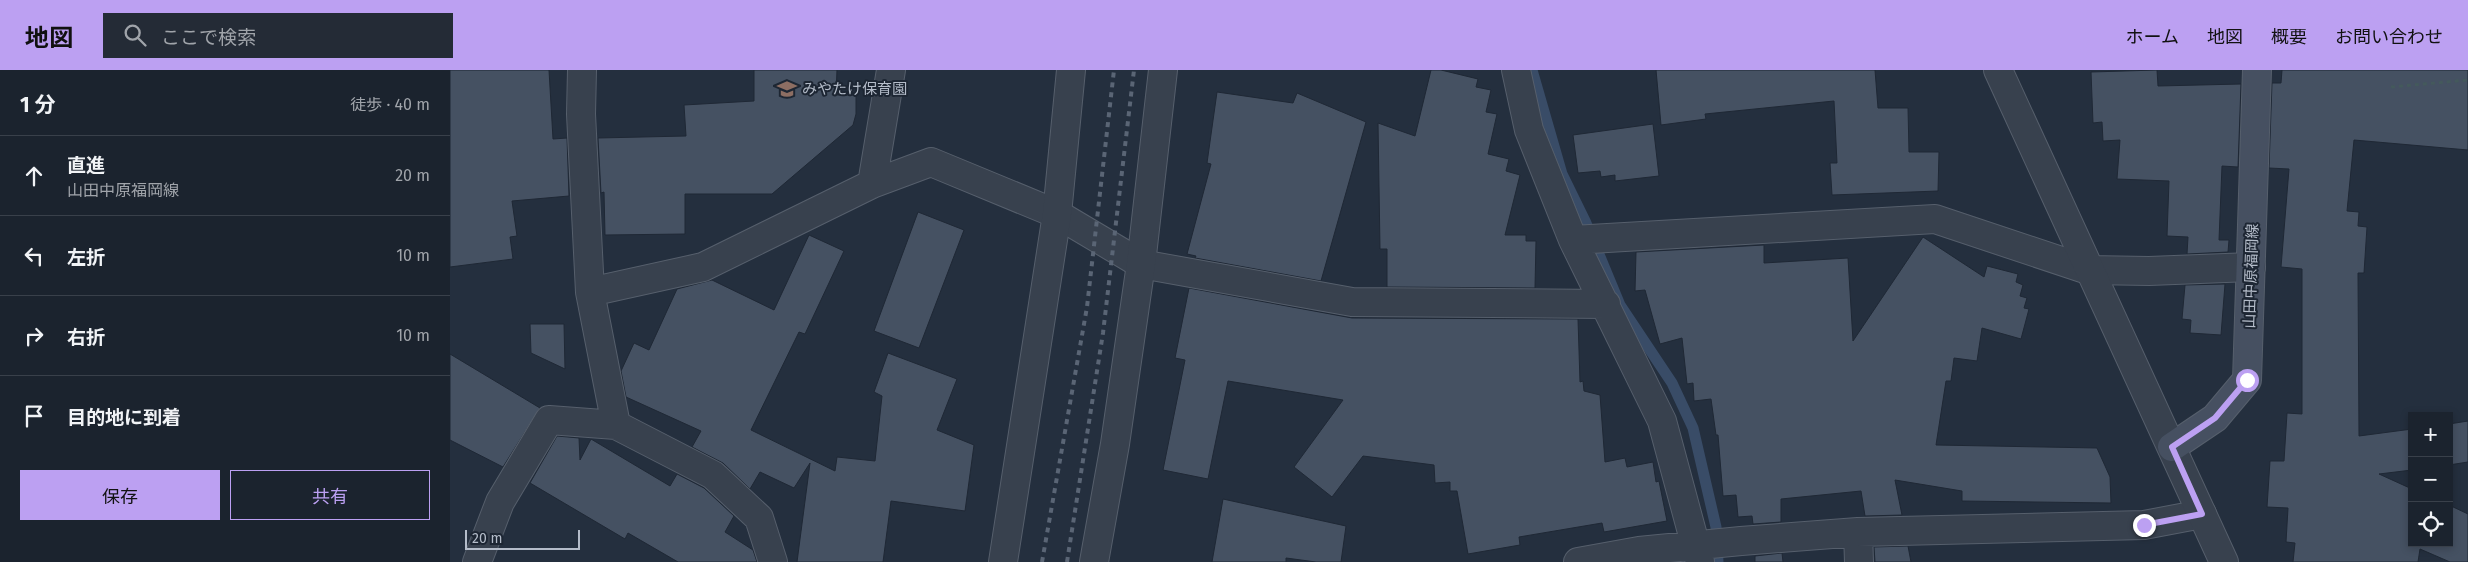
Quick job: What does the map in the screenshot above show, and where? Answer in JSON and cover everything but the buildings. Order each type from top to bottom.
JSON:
[{"type":"main road","name":"山田中原福岡線","points":[[2172,447],[2215,418],[2247,380],[2257,70]]},
{"type":"street","points":[[582,70],[580,114],[590,292],[616,425]]},
{"type":"street","points":[[872,184],[891,70]]},
{"type":"street","points":[[1003,562],[1057,214],[1071,70]]},
{"type":"street","points":[[1094,562],[1115,444],[1142,264],[1163,70]]},
{"type":"street","points":[[1516,70],[1529,130],[1606,304],[1662,421],[1702,550]]},
{"type":"street","points":[[1998,70],[2088,270],[2224,562]]},
{"type":"street","points":[[590,292],[703,268],[872,184],[931,162],[1057,214],[1142,264],[1352,302],[1606,304]]},
{"type":"street","points":[[1578,239],[1935,219],[2088,270],[2149,271],[2251,267]]},
{"type":"street","points":[[477,562],[500,502],[549,420],[616,425],[713,475],[759,518],[773,562]]},
{"type":"street","points":[[1578,562],[1639,551],[1702,550],[1741,541],[1858,532],[2144,525],[2202,514]]},
{"type":"street","points":[[1858,532],[1859,562]]},
{"type":"path","points":[[2391,86],[2468,80]]},
{"type":"waterway","points":[[1532,70],[1562,174],[1586,223],[1620,305],[1672,383],[1693,428],[1716,527],[1718,562]]},
{"type":"railway","points":[[1042,562],[1087,307],[1114,70]]},
{"type":"railway","points":[[1067,562],[1103,333],[1134,70]]},
{"type":"place","name":"みやたけ保育園","points":[[787,89]]},
{"type":"route","points":[[2144,525],[2202,514],[2172,447],[2215,418],[2247,380]]}]
